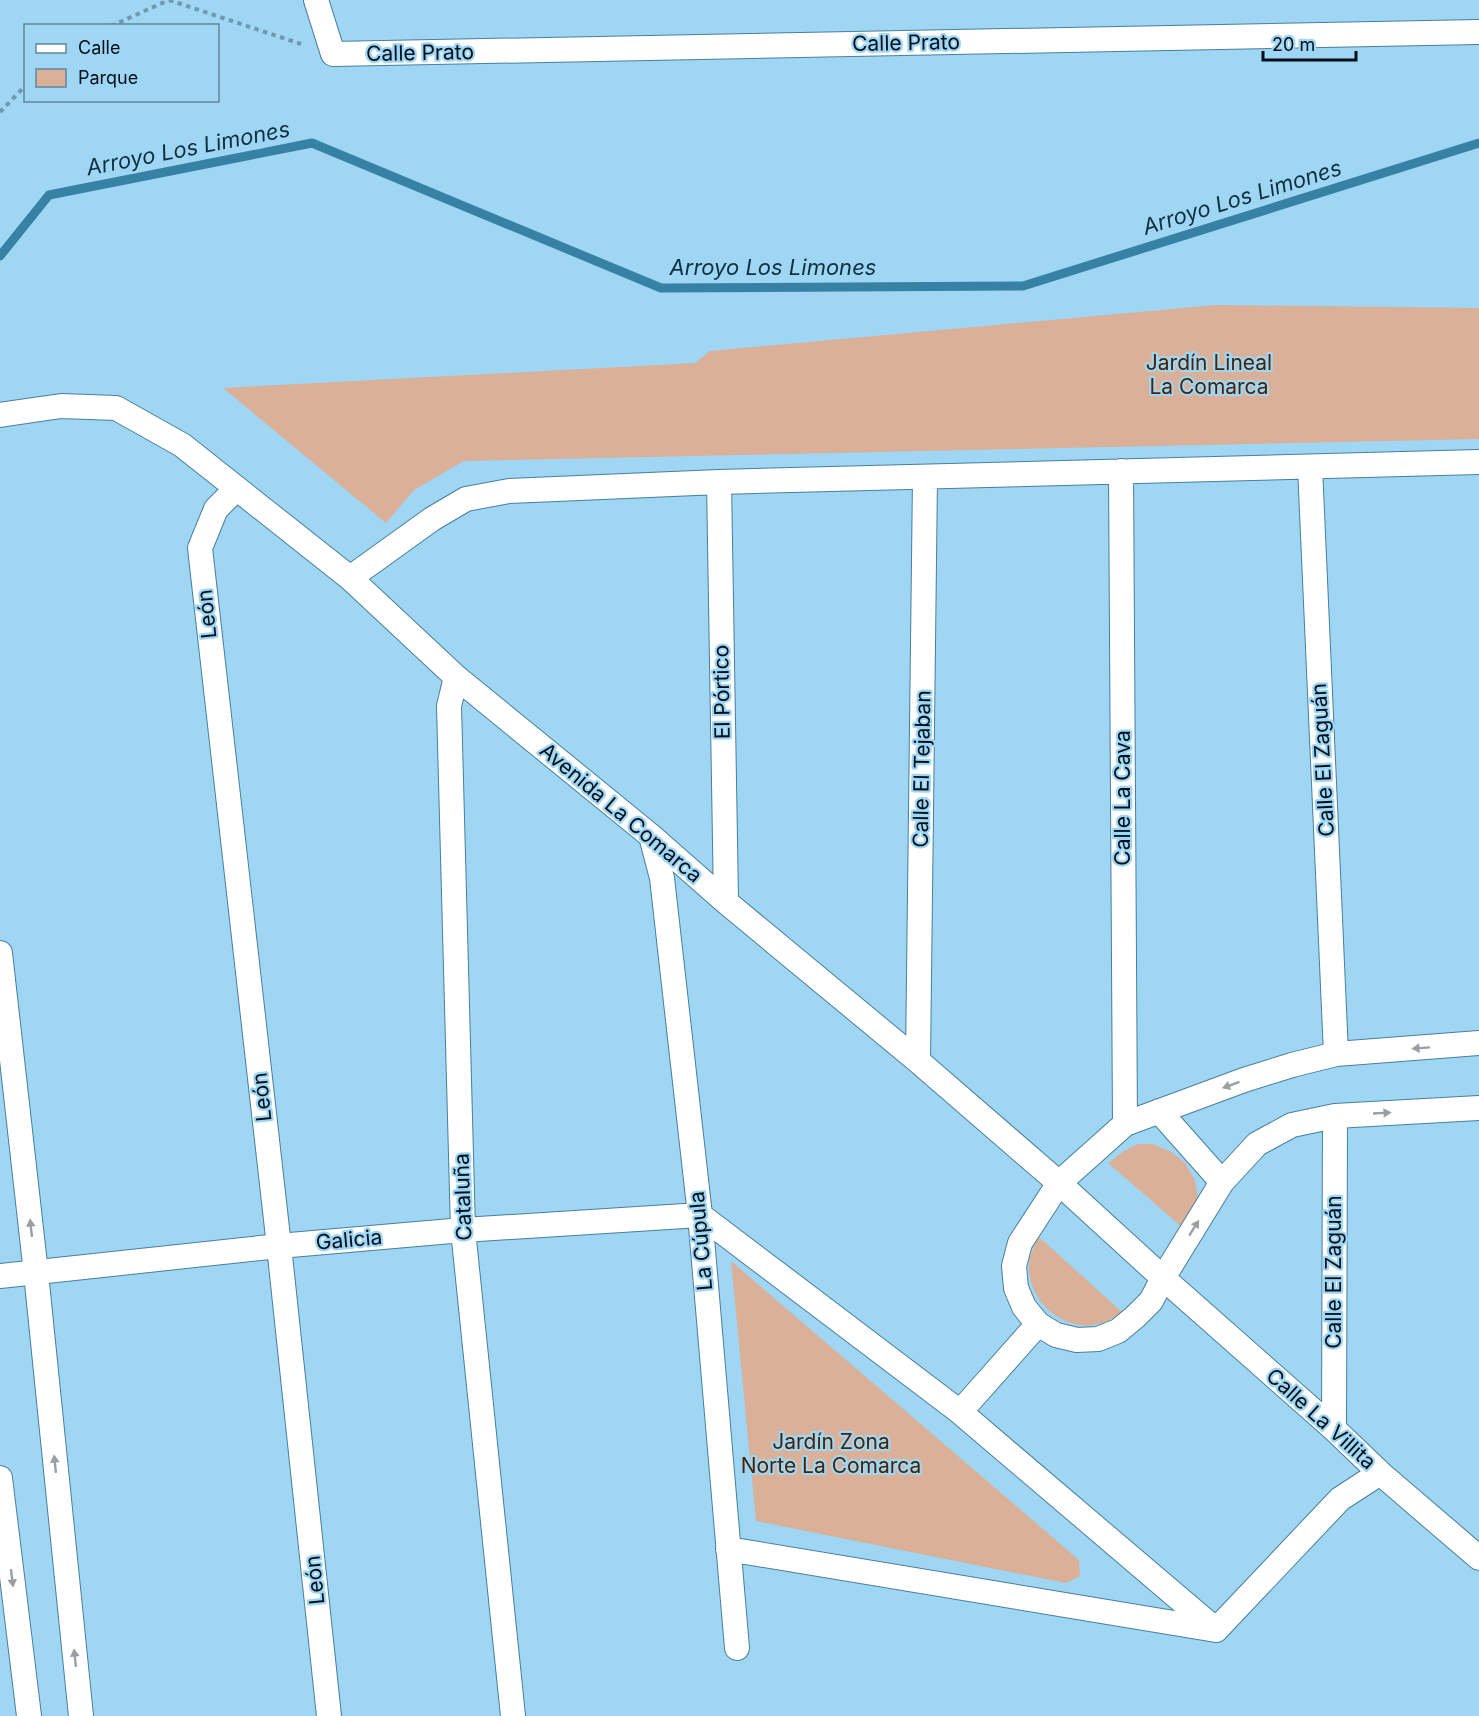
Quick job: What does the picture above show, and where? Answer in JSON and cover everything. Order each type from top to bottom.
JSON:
[{"type":"street","points":[[315,0],[333,54]]},
{"type":"street","name":"Calle Prato","points":[[333,54],[1479,32]]},
{"type":"street","name":"Avenida La Comarca","points":[[0,415],[61,406],[116,408],[182,445],[350,578],[456,677],[651,836],[726,902],[918,1061],[1059,1183],[1163,1278]]},
{"type":"street","points":[[350,578],[432,519],[466,499],[509,491],[719,482],[1479,462]]},
{"type":"street","name":"Calle El Zaguán","points":[[1310,466],[1336,1054]]},
{"type":"street","name":"Calle La Cava","points":[[1121,471],[1125,1124]]},
{"type":"street","name":"Calle El Tejaban","points":[[918,1061],[925,477]]},
{"type":"street","name":"El Pórtico","points":[[719,482],[726,902]]},
{"type":"street","name":"León","points":[[236,489],[216,509],[200,548],[279,1246],[329,1716]]},
{"type":"street","name":"Cataluña","points":[[456,677],[449,706],[463,1230],[513,1716]]},
{"type":"street","name":"La Cúpula","points":[[651,836],[662,878],[700,1215],[737,1648]]},
{"type":"street","points":[[0,953],[36,1273],[81,1716]]},
{"type":"street","points":[[1479,1043],[1336,1054],[1292,1065],[1125,1124],[1059,1183],[1020,1243],[1014,1266],[1016,1288],[1024,1307],[1038,1324],[1056,1335],[1077,1340],[1098,1339],[1118,1331],[1151,1301],[1222,1182],[1257,1144],[1292,1125],[1335,1116],[1479,1108]]},
{"type":"street","points":[[1159,1111],[1222,1182]]},
{"type":"street","name":"Calle El Zaguán","points":[[1334,1429],[1335,1116]]},
{"type":"street","points":[[700,1215],[960,1412],[1216,1630]]},
{"type":"street","name":"Galicia","points":[[0,1276],[279,1246],[463,1230],[700,1215]]},
{"type":"street","name":"Calle La Villita","points":[[1163,1278],[1334,1429],[1380,1473],[1479,1558]]},
{"type":"street","points":[[960,1412],[1038,1324]]},
{"type":"street","points":[[1216,1630],[1340,1499],[1380,1473]]},
{"type":"street","points":[[0,1478],[29,1716]]},
{"type":"street","points":[[728,1549],[1216,1630]]},
{"type":"path","points":[[115,24],[169,0],[333,54]]},
{"type":"path","points":[[0,112],[24,87]]},
{"type":"green space","name":"Jardín Lineal La Comarca","points":[[1216,305],[1479,308],[1479,439],[464,461],[414,490],[386,523],[223,388],[695,363],[710,351]]},
{"type":"green space","points":[[1138,1144],[1152,1144],[1170,1151],[1185,1163],[1195,1180],[1198,1199],[1184,1229],[1108,1163]]},
{"type":"green space","points":[[1038,1236],[1122,1312],[1105,1322],[1088,1325],[1074,1324],[1050,1311],[1034,1290],[1030,1277],[1029,1263]]},
{"type":"green space","name":"Jardín Zona Norte La Comarca","points":[[731,1261],[1079,1560],[1080,1576],[1066,1583],[756,1521]]},
{"type":"waterway","name":"Arroyo Los Limones","points":[[0,256],[49,195],[312,143],[661,288],[1023,286],[1479,143]]}]
